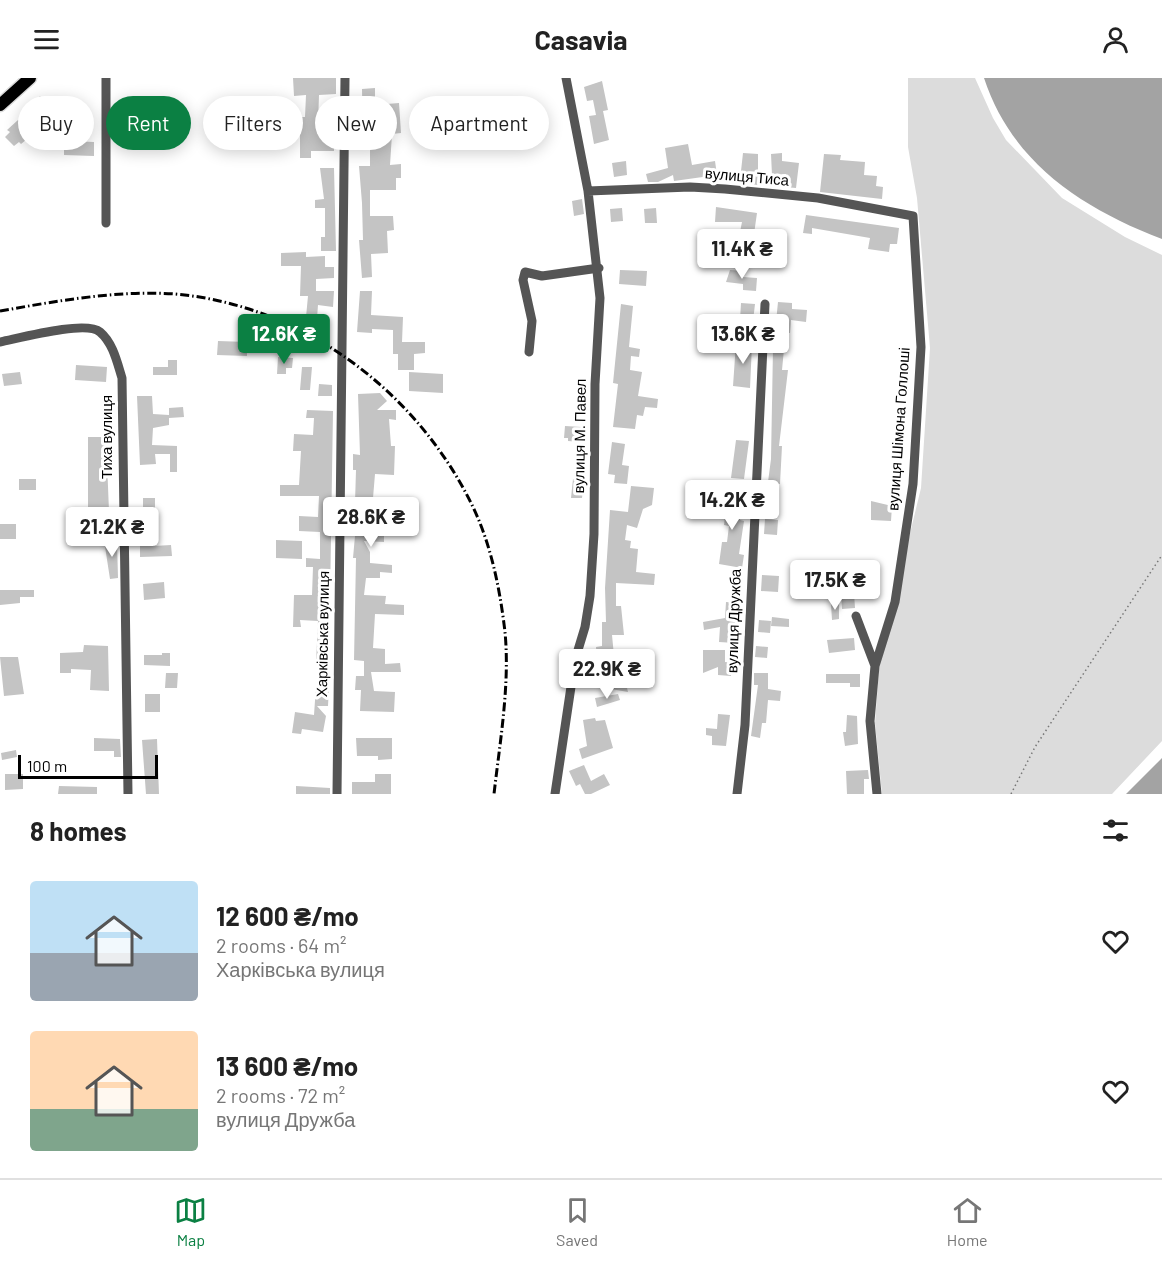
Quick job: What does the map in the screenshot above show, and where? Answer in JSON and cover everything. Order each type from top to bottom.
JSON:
[{"type":"main road","points":[[0,105],[30,78]]},
{"type":"street","points":[[106,78],[106,223]]},
{"type":"street","name":"Харківська вулиця","points":[[337,794],[345,78]]},
{"type":"street","name":"вулиця М. Павел","points":[[555,794],[573,670],[585,627],[590,596],[594,534],[599,268],[588,191],[566,78]]},
{"type":"street","name":"вулиця Тиса","points":[[588,191],[690,187],[725,189],[818,198],[902,213]]},
{"type":"street","name":"вулиця Шімона Голлоші","points":[[877,794],[870,720],[874,666],[895,602],[913,484],[921,347],[913,216],[902,213]]},
{"type":"street","points":[[529,352],[532,321],[523,280],[525,272],[542,276],[599,268]]},
{"type":"street","name":"вулиця Дружба","points":[[737,794],[745,725],[765,304]]},
{"type":"street","name":"Тиха вулиця","points":[[0,342],[64,330],[94,328],[103,334],[114,352],[122,378],[128,794]]},
{"type":"street","points":[[856,615],[874,666]]},
{"type":"path","points":[[1011,794],[1035,747],[1162,555]]},
{"type":"shaded area","points":[[908,78],[975,78],[1006,140],[1062,198],[1125,237],[1162,255],[1162,741],[1112,794],[882,794],[875,723],[880,657],[921,488],[930,348],[917,198],[908,147]]},
{"type":"shaded area","points":[[984,78],[1162,78],[1162,239],[1104,213],[1054,179],[1012,135],[996,108]]},
{"type":"shaded area","points":[[1162,758],[1162,794],[1126,794]]},
{"type":"building","points":[[293,78],[336,78],[336,94],[315,96],[315,150],[334,151],[311,151],[311,158],[300,158],[300,150],[303,150],[306,95],[294,96]]},
{"type":"building","points":[[602,81],[608,110],[603,111],[609,140],[594,144],[589,116],[596,115],[593,100],[587,101],[584,87]]},
{"type":"building","points":[[375,88],[375,96],[362,96],[362,89]]},
{"type":"building","points":[[397,103],[399,103],[401,133],[397,133]]},
{"type":"building","points":[[18,120],[18,143],[14,146],[5,137],[10,132],[7,130]]},
{"type":"building","points":[[688,144],[692,165],[715,161],[717,175],[674,181],[673,175],[658,182],[648,182],[646,174],[668,168],[665,148]]},
{"type":"building","points":[[64,150],[94,150],[94,156],[64,155]]},
{"type":"building","points":[[370,150],[391,150],[390,165],[401,164],[401,178],[396,178],[396,190],[370,190],[370,216],[393,216],[394,230],[387,231],[388,253],[371,254],[372,277],[362,278],[359,240],[363,240],[359,166],[370,166]]},
{"type":"building","points":[[743,153],[758,154],[758,185],[721,181],[722,170],[741,171]]},
{"type":"building","points":[[782,153],[782,161],[799,163],[796,188],[785,187],[786,174],[772,175],[771,154]]},
{"type":"building","points":[[824,154],[841,155],[840,160],[865,162],[864,175],[877,176],[876,186],[883,187],[882,199],[820,192]]},
{"type":"building","points":[[626,161],[627,175],[614,177],[612,163]]},
{"type":"building","points":[[320,168],[334,168],[336,251],[321,251],[321,237],[325,237],[325,208],[315,208],[315,200],[324,199]]},
{"type":"building","points":[[582,199],[584,214],[574,216],[572,201]]},
{"type":"building","points":[[716,207],[757,213],[754,234],[740,232],[742,222],[715,222]]},
{"type":"building","points":[[622,208],[623,221],[611,222],[610,209]]},
{"type":"building","points":[[656,208],[657,223],[645,223],[644,209]]},
{"type":"building","points":[[806,215],[899,228],[897,244],[890,244],[889,252],[868,249],[870,238],[812,228],[812,234],[803,233]]},
{"type":"building","points":[[306,252],[306,257],[325,256],[325,267],[334,267],[334,278],[316,279],[316,291],[334,291],[333,307],[318,305],[317,318],[306,317],[308,296],[300,296],[301,266],[281,266],[281,253]]},
{"type":"building","points":[[620,270],[647,271],[646,286],[619,284]]},
{"type":"building","points":[[730,270],[744,271],[743,277],[757,278],[756,291],[743,290],[743,284],[726,282]]},
{"type":"building","points":[[360,291],[372,291],[371,315],[403,317],[402,342],[425,342],[425,353],[414,354],[414,370],[398,370],[398,354],[393,354],[393,330],[372,329],[372,333],[357,332]]},
{"type":"building","points":[[778,302],[792,303],[792,309],[807,310],[806,322],[791,320],[790,333],[775,332]]},
{"type":"building","points":[[741,303],[755,304],[753,321],[740,320]]},
{"type":"building","points":[[621,304],[633,306],[629,347],[640,349],[639,357],[631,356],[630,370],[642,372],[638,396],[658,399],[657,408],[645,407],[643,416],[637,415],[635,429],[613,427],[618,384],[613,383]]},
{"type":"building","points":[[729,318],[737,318],[736,341],[727,341]]},
{"type":"building","points":[[218,341],[247,342],[247,356],[217,355]]},
{"type":"building","points":[[736,343],[752,344],[750,388],[733,386]]},
{"type":"building","points":[[773,348],[784,349],[782,370],[788,370],[779,446],[782,446],[780,484],[777,484],[775,506],[765,505],[771,459]]},
{"type":"building","points":[[278,357],[293,358],[292,368],[286,368],[286,374],[277,374]]},
{"type":"building","points":[[168,360],[177,360],[177,375],[153,375],[153,367],[168,367]]},
{"type":"building","points":[[76,365],[107,367],[106,382],[75,380]]},
{"type":"building","points":[[302,367],[312,367],[310,390],[300,390]]},
{"type":"building","points":[[20,372],[22,384],[4,386],[2,374]]},
{"type":"building","points":[[409,372],[443,374],[443,393],[409,391]]},
{"type":"building","points":[[319,384],[332,385],[332,396],[318,396]]},
{"type":"building","points":[[380,393],[387,401],[377,410],[396,410],[396,420],[389,419],[391,446],[395,446],[394,475],[375,474],[370,534],[384,534],[384,542],[364,541],[370,552],[370,563],[392,565],[392,573],[380,572],[380,578],[366,578],[364,595],[386,596],[385,604],[404,605],[404,615],[375,614],[373,648],[385,649],[385,664],[400,663],[401,672],[371,672],[374,691],[395,692],[394,712],[360,711],[361,690],[355,690],[356,676],[364,676],[364,661],[354,660],[356,558],[353,558],[358,503],[355,503],[356,470],[353,470],[353,454],[360,455],[358,394]]},
{"type":"building","points":[[137,396],[152,396],[153,414],[169,415],[169,425],[153,428],[152,445],[177,446],[177,472],[170,472],[170,454],[155,454],[156,464],[140,465]]},
{"type":"building","points":[[183,407],[184,417],[169,418],[169,408]]},
{"type":"building","points":[[307,410],[333,411],[329,664],[316,664],[318,621],[300,620],[301,627],[293,627],[294,595],[312,595],[313,567],[306,567],[306,558],[320,559],[320,532],[299,531],[299,516],[318,517],[319,496],[280,496],[280,485],[299,485],[301,451],[293,451],[294,434],[313,435],[314,418],[306,418]]},
{"type":"building","points":[[565,426],[582,427],[582,442],[568,441],[568,438],[564,438]]},
{"type":"building","points":[[88,437],[106,437],[110,536],[83,535],[84,519],[88,519]]},
{"type":"building","points":[[736,440],[749,441],[744,479],[731,478]]},
{"type":"building","points":[[612,442],[625,444],[622,465],[629,466],[627,484],[614,483],[615,475],[608,474]]},
{"type":"building","points":[[19,479],[36,479],[36,490],[19,490]]},
{"type":"building","points":[[573,479],[584,480],[582,498],[571,498]]},
{"type":"building","points":[[631,486],[654,488],[652,505],[643,509],[637,528],[627,525],[625,540],[631,541],[630,548],[638,549],[636,572],[655,574],[654,585],[616,583],[616,606],[621,606],[624,635],[612,635],[614,656],[597,658],[596,647],[602,646],[602,622],[606,622],[605,588],[610,510],[628,512]]},
{"type":"building","points":[[718,492],[743,495],[740,520],[744,521],[739,554],[744,555],[742,568],[719,564],[722,542],[727,542],[729,526],[724,525],[727,500],[717,499]]},
{"type":"building","points":[[143,498],[155,498],[155,510],[143,510]]},
{"type":"building","points":[[871,501],[892,506],[891,521],[871,520]]},
{"type":"building","points":[[765,519],[778,520],[777,535],[764,534]]},
{"type":"building","points":[[0,524],[16,524],[16,539],[0,539]]},
{"type":"building","points":[[104,540],[117,540],[118,578],[110,579]]},
{"type":"building","points":[[154,540],[154,546],[171,545],[172,556],[140,557],[140,541]]},
{"type":"building","points":[[276,540],[302,541],[302,559],[276,558]]},
{"type":"building","points":[[762,575],[779,576],[778,592],[761,591]]},
{"type":"building","points":[[164,582],[165,598],[144,600],[143,584]]},
{"type":"building","points":[[0,590],[34,590],[34,597],[20,597],[20,603],[0,605]]},
{"type":"building","points":[[854,593],[855,608],[842,609],[841,594]]},
{"type":"building","points":[[726,602],[737,603],[735,643],[719,642],[720,627],[704,630],[703,622],[725,618]]},
{"type":"building","points":[[839,603],[839,619],[832,620],[831,604]]},
{"type":"building","points":[[772,617],[789,619],[789,627],[771,626]]},
{"type":"building","points":[[759,620],[771,621],[770,633],[758,632]]},
{"type":"building","points":[[854,638],[855,650],[829,653],[827,640]]},
{"type":"building","points":[[84,645],[108,646],[109,691],[90,690],[91,670],[71,669],[71,673],[60,673],[60,653],[83,652]]},
{"type":"building","points":[[756,646],[768,647],[767,658],[755,657]]},
{"type":"building","points":[[703,650],[725,650],[725,662],[732,663],[731,676],[718,675],[718,667],[703,673]]},
{"type":"building","points":[[162,653],[170,653],[170,666],[144,665],[144,655],[162,655]]},
{"type":"building","points":[[0,657],[18,657],[24,694],[4,696]]},
{"type":"building","points":[[623,671],[628,692],[588,685],[589,676],[601,678]]},
{"type":"building","points":[[166,673],[178,673],[177,688],[165,688]]},
{"type":"building","points":[[754,673],[768,673],[768,689],[781,691],[780,701],[768,700],[766,723],[762,723],[760,738],[751,736],[758,685],[754,685]]},
{"type":"building","points":[[826,674],[860,674],[860,687],[850,687],[850,683],[826,683]]},
{"type":"building","points":[[316,686],[329,687],[328,706],[317,706],[326,716],[323,732],[302,729],[301,734],[292,733],[295,712],[314,715]]},
{"type":"building","points":[[145,694],[160,694],[160,712],[145,712]]},
{"type":"building","points":[[618,694],[620,700],[597,707],[595,698]]},
{"type":"building","points":[[718,714],[730,715],[726,746],[712,745],[712,736],[706,735],[706,728],[717,729]]},
{"type":"building","points":[[847,715],[857,716],[858,744],[845,746],[843,732],[846,732]]},
{"type":"building","points":[[595,718],[596,721],[605,720],[613,748],[582,759],[579,749],[587,746],[583,720]]},
{"type":"building","points":[[94,738],[120,739],[121,757],[114,757],[114,751],[94,751]]},
{"type":"building","points":[[356,738],[392,738],[392,759],[378,760],[378,756],[357,756]]},
{"type":"building","points":[[157,739],[159,794],[146,794],[142,740]]},
{"type":"building","points":[[16,750],[17,757],[2,760],[1,753]]},
{"type":"building","points":[[584,765],[591,781],[604,774],[610,785],[591,794],[585,794],[580,784],[576,786],[569,771]]},
{"type":"building","points":[[868,770],[869,779],[864,779],[864,794],[847,794],[846,771]]},
{"type":"building","points":[[5,774],[23,774],[23,789],[5,790]]},
{"type":"building","points":[[375,774],[391,774],[391,794],[352,794],[352,782],[375,782]]},
{"type":"building","points":[[59,786],[97,787],[97,794],[58,794]]},
{"type":"building","points":[[296,786],[330,788],[330,794],[296,794]]},
{"type":"railway","points":[[0,311],[65,300],[153,293],[175,294],[222,302],[268,316],[311,336],[351,361],[388,391],[420,426],[449,464],[479,520],[494,567],[505,632],[506,652],[504,713],[494,794]]}]
